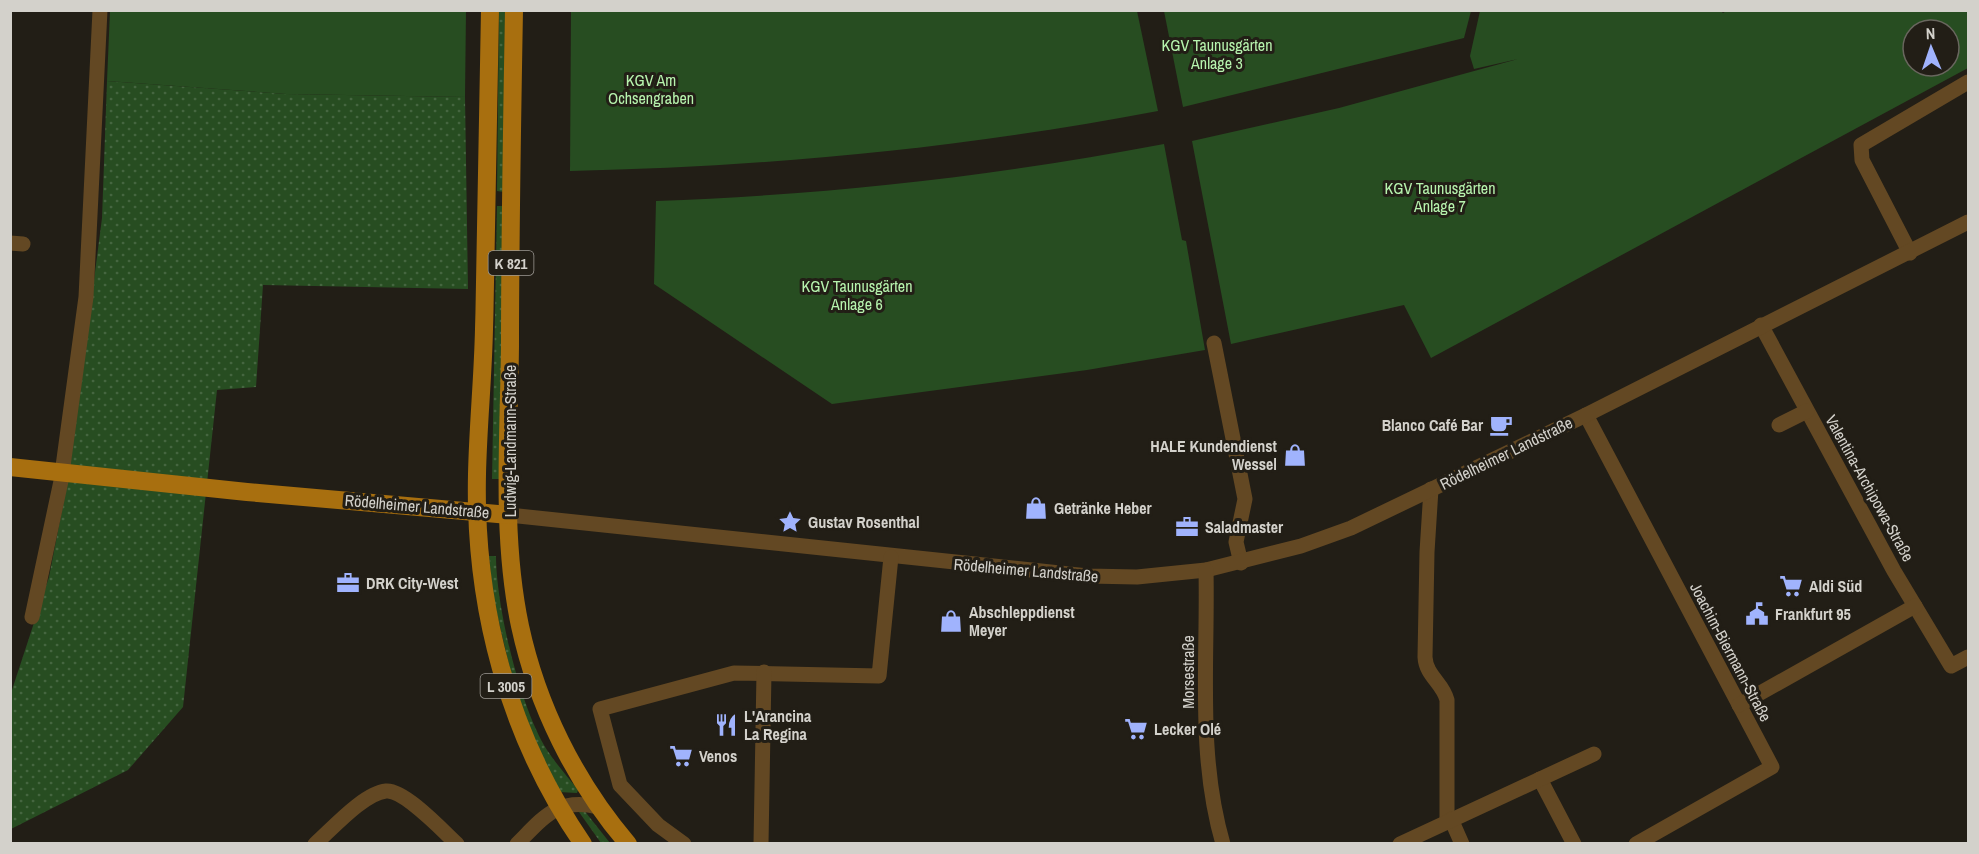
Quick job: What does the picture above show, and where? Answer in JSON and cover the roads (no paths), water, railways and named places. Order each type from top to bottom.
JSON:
[{"type":"main road","name":"Ludwig-Landmann-Straße","points":[[490,10],[484,331],[477,476],[483,584],[489,628],[501,672],[528,745],[558,808],[583,843]]},
{"type":"main road","name":"Ludwig-Landmann-Straße","points":[[514,10],[510,515],[513,579],[520,626],[534,677],[553,727],[598,807],[628,843]]},
{"type":"main road","name":"Rödelheimer Landstraße","points":[[10,467],[247,492],[510,515]]},
{"type":"street","points":[[32,617],[66,473],[86,297],[100,10]]},
{"type":"street","points":[[1910,253],[1862,160],[1861,145],[1968,82]]},
{"type":"street","name":"Rödelheimer Landstraße","points":[[510,515],[1088,576],[1137,577],[1206,570],[1241,563],[1351,528],[1586,415],[1968,222]]},
{"type":"street","name":"Valentina-Archipowa-Straße","points":[[1761,325],[1915,606],[1951,666],[1968,657]]},
{"type":"street","points":[[1214,343],[1245,499],[1236,542],[1241,563]]},
{"type":"street","points":[[1779,425],[1807,411]]},
{"type":"street","name":"Joachim-Biermann-Straße","points":[[1586,415],[1772,767],[1636,843]]},
{"type":"street","points":[[1431,489],[1425,657],[1428,671],[1444,690],[1448,700],[1449,820],[1462,843]]},
{"type":"street","points":[[684,843],[658,825],[620,785],[600,709],[734,673],[879,676],[891,557]]},
{"type":"street","name":"Morsestraße","points":[[1206,570],[1205,688],[1208,767],[1223,843]]},
{"type":"street","points":[[1739,705],[1915,606]]},
{"type":"street","points":[[761,843],[764,672]]},
{"type":"street","points":[[1400,843],[1594,754]]},
{"type":"street","points":[[1540,779],[1574,843]]},
{"type":"street","points":[[315,843],[367,798],[387,790],[403,796],[457,843]]},
{"type":"street","points":[[517,843],[558,808],[570,803],[598,807]]},
{"type":"place","name":"Blanco Café Bar","points":[[1501,425]]},
{"type":"place","name":"HALE Kundendienst Wessel","points":[[1295,455]]},
{"type":"place","name":"Getränke Heber","points":[[1036,508]]},
{"type":"place","name":"Gustav Rosenthal","points":[[790,522]]},
{"type":"place","name":"Saladmaster","points":[[1187,527]]},
{"type":"place","name":"DRK City-West","points":[[348,583]]},
{"type":"place","name":"Aldi Süd","points":[[1791,586]]},
{"type":"place","name":"Frankfurt 95","points":[[1757,614]]},
{"type":"place","name":"Abschleppdienst Meyer","points":[[951,621]]},
{"type":"place","name":"L'Arancina La Regina","points":[[726,725]]},
{"type":"place","name":"Lecker Olé","points":[[1136,729]]},
{"type":"place","name":"Venos","points":[[681,756]]},
{"type":"park label","name":"KGV Taunusgärten Anlage 3","points":[[1217,54]]},
{"type":"park label","name":"KGV Am Ochsengraben","points":[[651,89]]},
{"type":"park label","name":"KGV Taunusgärten Anlage 7","points":[[1440,197]]},
{"type":"park label","name":"KGV Taunusgärten Anlage 6","points":[[857,295]]}]
